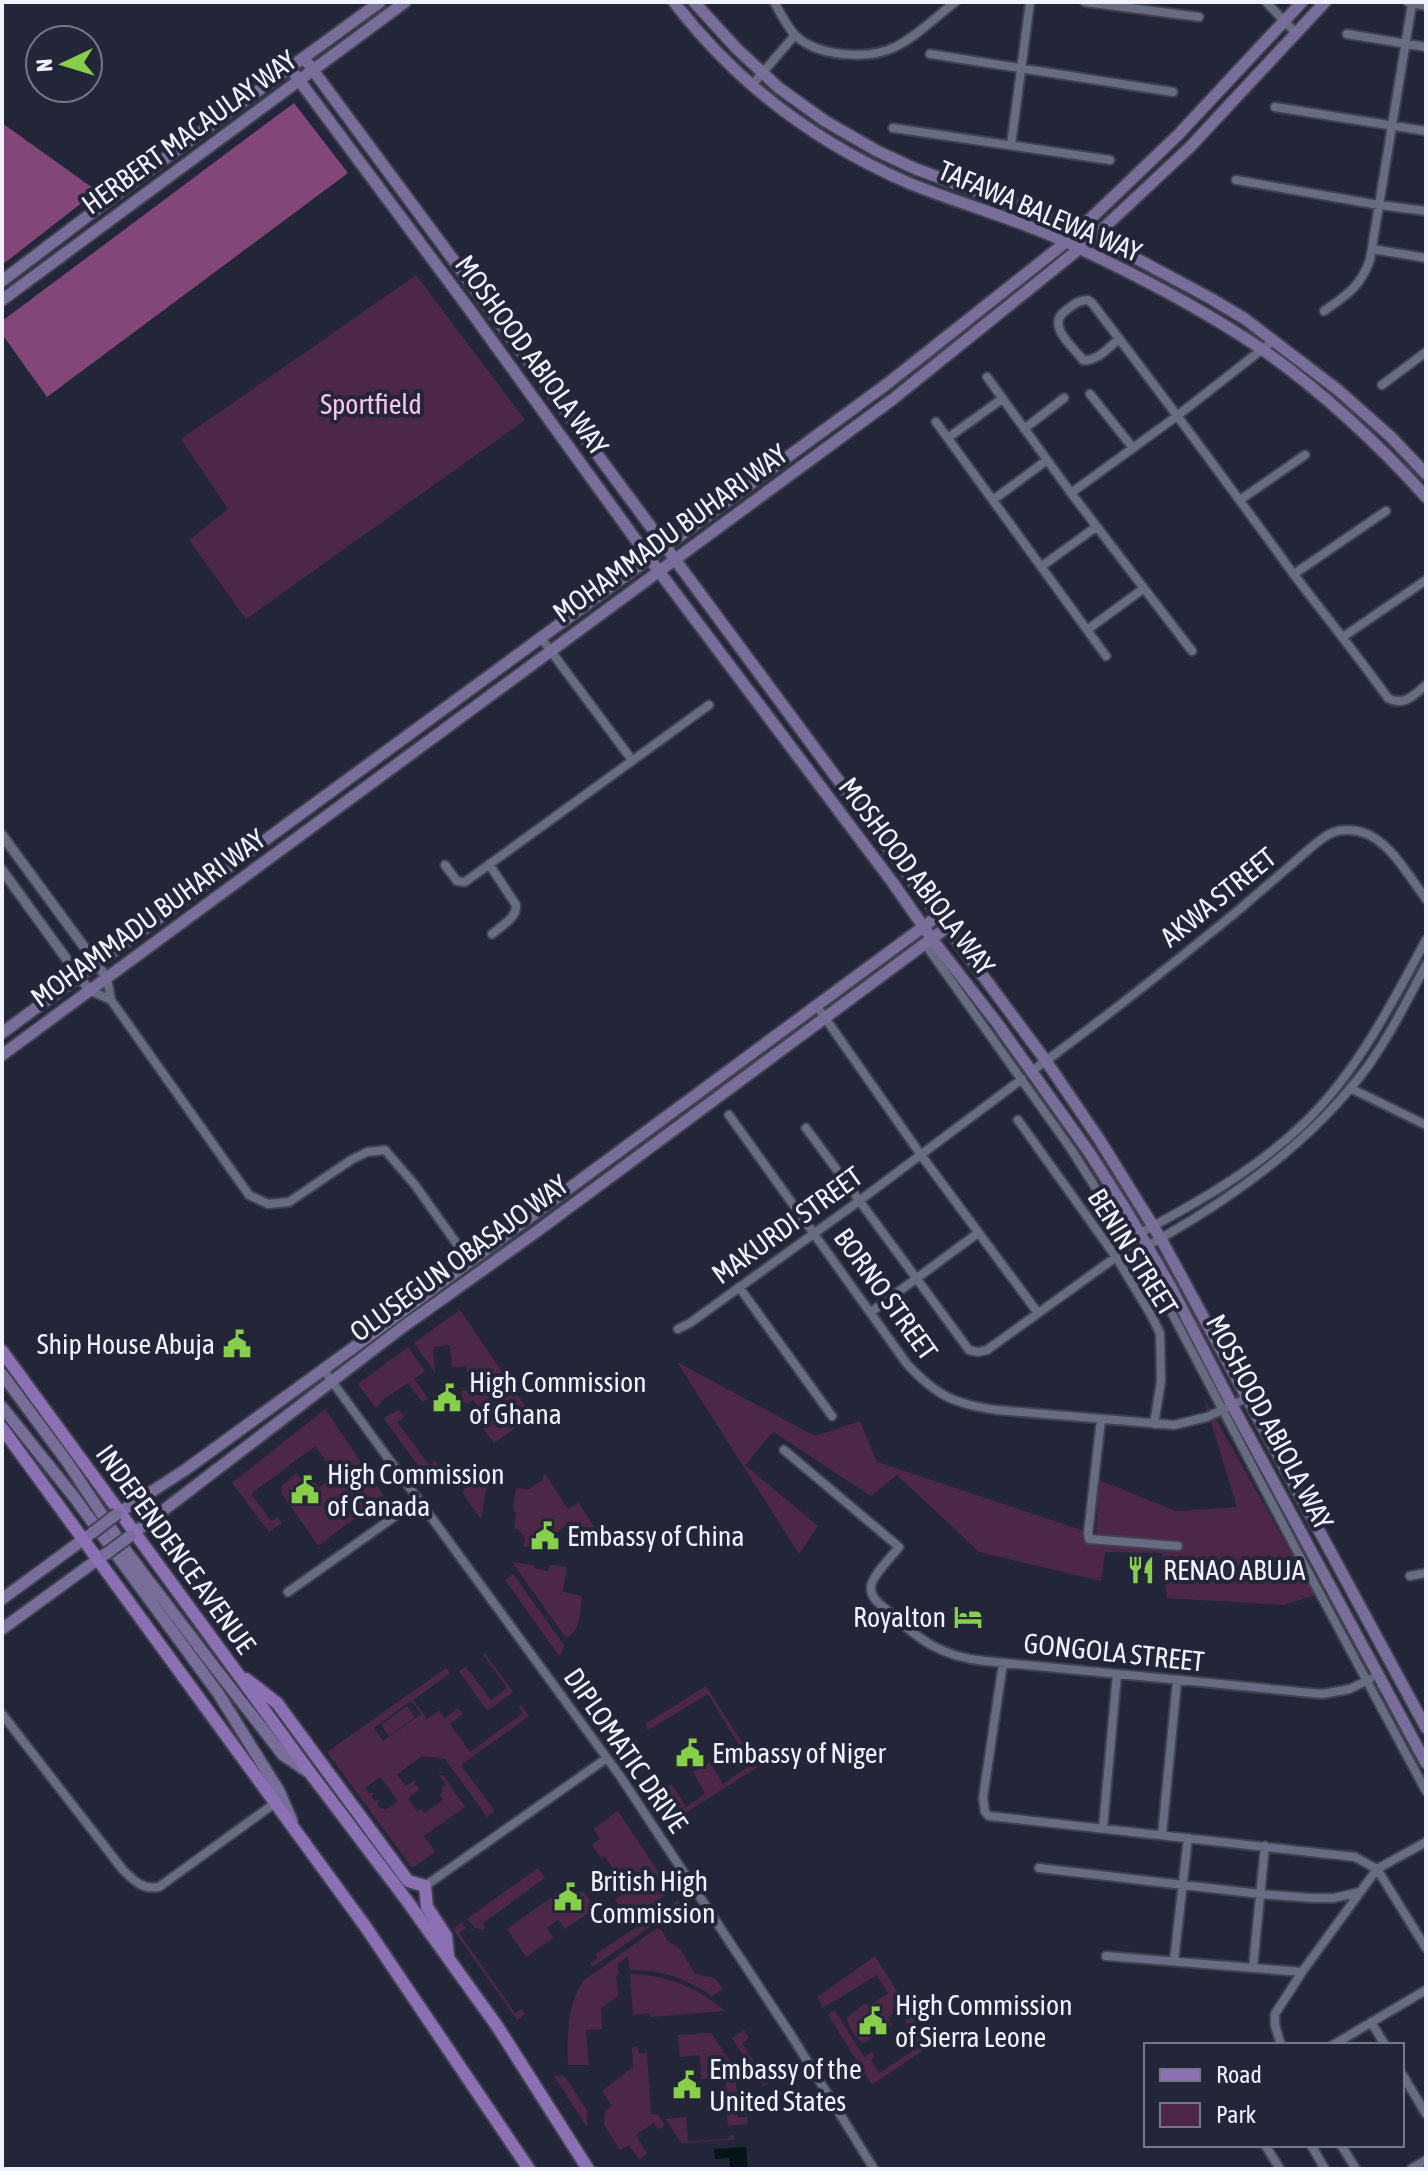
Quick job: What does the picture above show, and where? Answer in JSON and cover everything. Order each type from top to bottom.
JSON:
[{"type":"main road","name":"HERBERT MACAULAY WAY","points":[[2,281],[380,2]]},
{"type":"main road","name":"HERBERT MACAULAY WAY","points":[[2,300],[405,2]]},
{"type":"main road","name":"TAFAWA BALEWA WAY","points":[[674,2],[690,23],[752,85],[838,148],[934,193],[1081,249],[1159,287],[1262,349],[1344,416],[1426,497]]},
{"type":"main road","name":"TAFAWA BALEWA WAY","points":[[694,2],[763,74],[825,121],[877,151],[930,174],[1081,229],[1210,298],[1274,340],[1348,400],[1391,437],[1426,476]]},
{"type":"main road","name":"MOHAMMADU BUHARI WAY","points":[[2,1033],[887,384],[1081,229],[1178,135],[1302,2]]},
{"type":"main road","name":"MOHAMMADU BUHARI WAY","points":[[2,1055],[893,399],[1081,249],[1190,147],[1325,2]]},
{"type":"main road","name":"MOSHOOD ABIOLA WAY","points":[[304,58],[1046,1061],[1154,1226],[1425,1725]]},
{"type":"main road","name":"MOSHOOD ABIOLA WAY","points":[[290,68],[649,558],[893,883],[923,927],[928,942],[1032,1071],[1089,1152],[1140,1233],[1195,1332],[1228,1407],[1426,1763]]},
{"type":"main road","points":[[467,306],[480,296]]},
{"type":"main road","name":"OLUSEGUN OBASAJO WAY","points":[[2,1599],[118,1513],[185,1470],[938,916]]},
{"type":"main road","name":"OLUSEGUN OBASAJO WAY","points":[[2,1629],[133,1534],[331,1381],[946,928]]},
{"type":"main road","points":[[420,1297],[428,1309]]},
{"type":"main road","name":"INDEPENDENCE AVENUE","points":[[2,1351],[133,1534],[497,2026],[588,2169]]},
{"type":"main road","name":"INDEPENDENCE AVENUE","points":[[2,1374],[68,1463],[127,1552],[264,1732],[283,1755],[311,1774]]},
{"type":"main road","name":"INDEPENDENCE AVENUE","points":[[2,1407],[74,1497],[218,1693],[279,1791],[295,1829]]},
{"type":"main road","name":"INDEPENDENCE AVENUE","points":[[2,1428],[88,1536],[365,1926],[529,2169]]},
{"type":"main road","points":[[185,1470],[196,1485]]},
{"type":"main road","points":[[237,1673],[277,1703],[408,1881],[425,1886],[427,1907],[446,1936],[449,1959]]},
{"type":"street","points":[[774,2],[795,35],[813,46],[841,55],[878,53],[894,47],[955,2]]},
{"type":"street","points":[[1011,145],[1030,2]]},
{"type":"street","points":[[1085,2],[1199,17]]},
{"type":"street","points":[[1266,2],[1297,34]]},
{"type":"street","points":[[1324,311],[1357,285],[1364,275],[1372,249],[1409,3],[1426,6]]},
{"type":"street","points":[[1347,34],[1426,47]]},
{"type":"street","points":[[752,85],[795,35]]},
{"type":"street","points":[[930,54],[1173,92]]},
{"type":"street","points":[[1275,107],[1426,131]]},
{"type":"street","points":[[893,128],[1110,160]]},
{"type":"street","points":[[1236,180],[1426,211]]},
{"type":"street","points":[[1372,249],[1426,258]]},
{"type":"street","points":[[1119,339],[1095,359],[1083,360],[1059,331],[1058,319],[1078,301],[1088,300],[1119,339],[1388,698],[1405,701],[1426,685]]},
{"type":"street","points":[[1071,493],[1274,340]]},
{"type":"street","points":[[1382,385],[1426,352]]},
{"type":"street","points":[[987,377],[1096,527],[1192,651]]},
{"type":"street","points":[[1090,394],[1133,448]]},
{"type":"street","points":[[1024,429],[1064,398]]},
{"type":"street","points":[[949,437],[1002,399]]},
{"type":"street","points":[[936,422],[1106,656]]},
{"type":"street","points":[[1240,500],[1305,455]]},
{"type":"street","points":[[993,500],[1047,460]]},
{"type":"street","points":[[1416,486],[1426,476]]},
{"type":"street","points":[[1294,574],[1386,511]]},
{"type":"street","points":[[1042,566],[1096,527]]},
{"type":"street","points":[[1343,637],[1426,580]]},
{"type":"street","points":[[1087,630],[1143,589]]},
{"type":"street","points":[[541,638],[632,760]]},
{"type":"street","points":[[445,865],[457,881],[465,882],[709,705]]},
{"type":"street","name":"AKWA STREET","points":[[1032,1071],[1332,833],[1354,830],[1377,839],[1390,851],[1426,899]]},
{"type":"street","points":[[2,835],[107,978],[111,1000],[249,1195],[268,1204],[289,1202],[351,1160],[367,1152],[385,1150],[415,1185],[469,1261]]},
{"type":"street","points":[[489,864],[517,911],[492,934]]},
{"type":"street","points":[[2,870],[89,990],[111,1000]]},
{"type":"street","points":[[1140,1233],[1241,1173],[1299,1129],[1354,1065],[1382,1022],[1426,940]]},
{"type":"street","points":[[928,942],[1071,1149],[1157,1285],[1228,1407],[1366,1681],[1426,1791]]},
{"type":"street","points":[[1147,1246],[1264,1171],[1301,1140],[1369,1063],[1426,965]]},
{"type":"street","points":[[816,1005],[921,1155],[1038,1313]]},
{"type":"street","name":"MAKURDI STREET","points":[[678,1329],[815,1233],[1022,1079]]},
{"type":"street","points":[[1350,1088],[1426,1125]]},
{"type":"street","name":"BORNO STREET","points":[[729,1115],[907,1364],[936,1392],[971,1406],[997,1410],[1174,1425],[1192,1422],[1247,1398]]},
{"type":"street","name":"BENIN STREET","points":[[1018,1120],[1116,1257],[1160,1333],[1161,1381],[1154,1424]]},
{"type":"street","points":[[806,1128],[969,1350],[987,1350],[1116,1257]]},
{"type":"street","points":[[871,1312],[978,1233]]},
{"type":"street","points":[[739,1287],[832,1416]]},
{"type":"street","name":"DIPLOMATIC DRIVE","points":[[323,1369],[607,1758],[775,2010],[874,2169]]},
{"type":"street","points":[[1101,1419],[1089,1539],[1178,1546]]},
{"type":"street","name":"GONGOLA STREET","points":[[784,1450],[899,1547],[871,1582],[871,1592],[905,1627],[930,1646],[966,1659],[1322,1694],[1350,1689],[1377,1674]]},
{"type":"street","points":[[288,1592],[418,1500]]},
{"type":"street","points":[[1410,1576],[1426,1573]]},
{"type":"street","points":[[1003,1663],[983,1798],[985,1812],[996,1818],[1346,1855],[1377,1869],[1426,1948]]},
{"type":"street","points":[[1103,1828],[1117,1674]]},
{"type":"street","points":[[1162,1835],[1177,1681]]},
{"type":"street","points":[[2,1714],[123,1870],[143,1887],[159,1887],[275,1803]]},
{"type":"street","points":[[1409,1732],[1425,1725]]},
{"type":"street","points":[[425,1886],[607,1758]]},
{"type":"street","points":[[1174,1961],[1188,1838]]},
{"type":"street","points":[[1280,2043],[1275,2014],[1302,1972],[1377,1869],[1426,1842]]},
{"type":"street","points":[[1253,1967],[1265,1846]]},
{"type":"street","points":[[1039,1868],[1323,1899],[1360,1892]]},
{"type":"street","points":[[1106,1956],[1302,1972]]},
{"type":"street","points":[[1336,2043],[1426,1990]]},
{"type":"street","points":[[1371,2022],[1384,2043]]},
{"type":"street","points":[[1404,2077],[1426,2114]]},
{"type":"street","points":[[1266,2147],[1280,2169]]},
{"type":"street","points":[[1312,2147],[1324,2169]]},
{"type":"street","points":[[1342,2147],[1356,2169]]},
{"type":"street","points":[[1411,2169],[1426,2160]]},
{"type":"green space","name":"Sportfield","points":[[416,275],[525,420],[246,619],[189,540],[228,509],[181,439]]},
{"type":"green space","points":[[460,1310],[532,1416],[494,1443],[483,1428],[489,1423],[473,1400],[463,1403],[461,1391],[469,1390],[466,1366],[452,1367],[450,1345],[433,1347],[435,1373],[414,1343]]},
{"type":"green space","points":[[408,1347],[425,1371],[414,1379],[428,1398],[422,1402],[408,1383],[383,1400],[376,1409],[358,1384]]},
{"type":"green space","points":[[677,1362],[815,1436],[860,1421],[877,1462],[1096,1535],[1099,1480],[1176,1511],[1237,1507],[1203,1396],[1315,1595],[1284,1605],[1167,1598],[1162,1553],[1105,1552],[1101,1581],[979,1552],[897,1475],[871,1496],[773,1432],[745,1465],[818,1526],[799,1554]]},
{"type":"green space","points":[[325,1409],[384,1496],[318,1546],[281,1492],[282,1485],[297,1473],[308,1486],[314,1482],[318,1488],[336,1475],[315,1446],[251,1494],[271,1521],[278,1517],[282,1523],[269,1532],[232,1483]]},
{"type":"green space","points":[[399,1410],[404,1417],[397,1422],[429,1465],[435,1461],[439,1465],[428,1473],[425,1469],[422,1471],[384,1419]]},
{"type":"green space","points":[[483,1471],[488,1478],[481,1519],[463,1494],[466,1483]]},
{"type":"green space","points":[[544,1472],[568,1509],[579,1503],[599,1535],[583,1545],[569,1524],[555,1534],[552,1548],[523,1546],[525,1538],[514,1528],[516,1488],[529,1489],[543,1480]]},
{"type":"green space","points":[[512,1562],[534,1565],[534,1568],[548,1571],[550,1565],[567,1567],[563,1592],[582,1596],[579,1619],[572,1634],[568,1637],[564,1635]]},
{"type":"green space","points":[[513,1574],[564,1645],[559,1656],[505,1580]]},
{"type":"green space","points":[[485,1653],[513,1692],[487,1711],[459,1671],[466,1667],[491,1700],[507,1688]]},
{"type":"green space","points":[[446,1668],[450,1673],[413,1700],[427,1719],[439,1710],[445,1718],[458,1708],[463,1714],[450,1724],[470,1752],[523,1713],[519,1707],[521,1705],[529,1716],[461,1765],[495,1811],[487,1817],[445,1759],[422,1756],[397,1774],[405,1786],[416,1780],[414,1784],[420,1789],[408,1798],[417,1811],[421,1809],[425,1813],[443,1800],[441,1789],[446,1785],[439,1775],[443,1775],[465,1807],[424,1836],[435,1852],[412,1868],[327,1752]],"holes":[[[411,1701],[421,1714],[383,1741],[374,1728]],[[380,1777],[398,1801],[385,1810],[371,1796],[374,1794],[365,1788]]]},
{"type":"green space","points":[[706,1686],[758,1767],[674,1820],[654,1789],[672,1785],[686,1807],[705,1794],[693,1772],[710,1762],[723,1784],[751,1765],[708,1694],[648,1730],[645,1724]]},
{"type":"green space","points":[[407,1706],[415,1717],[389,1736],[381,1725]]},
{"type":"green space","points":[[618,1811],[671,1891],[629,1920],[615,1900],[628,1890],[604,1856],[601,1858],[592,1845],[600,1839],[593,1829]]},
{"type":"green space","points":[[538,1868],[545,1878],[483,1923],[485,1928],[475,1928],[468,1919],[462,1923],[466,1928],[459,1933],[515,2013],[522,2009],[525,2014],[517,2020],[453,1929]]},
{"type":"green space","points":[[583,1891],[595,1908],[565,1929],[558,1920],[547,1928],[553,1938],[526,1957],[507,1929],[555,1895],[563,1905]]},
{"type":"green space","points":[[678,1900],[681,1905],[593,1967],[590,1963],[598,1958],[596,1954]]},
{"type":"green space","points":[[657,1928],[681,1950],[695,1974],[715,1978],[723,1989],[712,1996],[673,1976],[630,1970],[628,1956],[618,1964],[618,1996],[601,2008],[602,2029],[586,2030],[589,2065],[568,2065],[571,2011],[583,1981]]},
{"type":"green space","points":[[875,1956],[912,2015],[925,2049],[872,2085],[828,2015],[835,2010],[864,2057],[872,2052],[875,2057],[871,2060],[879,2073],[912,2051],[905,2039],[913,2034],[905,2020],[910,2016],[903,2007],[888,2017],[892,2025],[864,2043],[853,2032],[847,2017],[866,2003],[868,2006],[888,1994],[877,1975],[823,2008],[817,1997]]},
{"type":"green space","points":[[630,1974],[681,1984],[725,2011],[650,2017],[649,2013],[633,2015]]},
{"type":"green space","points":[[744,2030],[749,2038],[742,2043],[768,2084],[763,2087],[732,2038]]},
{"type":"green space","points":[[711,2033],[744,2082],[736,2083],[738,2117],[747,2117],[747,2124],[728,2126],[725,2077],[701,2079],[700,2055],[680,2057],[678,2035]]},
{"type":"green space","points":[[632,2047],[638,2047],[639,2054],[647,2053],[651,2114],[658,2114],[665,2125],[658,2129],[654,2123],[636,2135],[647,2154],[639,2160],[629,2145],[620,2150],[604,2125],[605,2111],[612,2106],[602,2091],[633,2067]]},
{"type":"green space","points":[[554,2076],[564,2076],[587,2110],[587,2127]]},
{"type":"green space","points":[[686,2117],[688,2141],[728,2139],[734,2135],[734,2140],[681,2143],[666,2119]]},
{"type":"shaded area","points":[[294,103],[348,173],[47,397],[2,334],[2,321]]},
{"type":"shaded area","points":[[2,123],[97,191],[2,265]]},
{"type":"shaded area","points":[[746,2147],[748,2169],[729,2169],[730,2158],[715,2159],[714,2149]]},
{"type":"place","name":"Ship House Abuja","points":[[237,1344]]},
{"type":"place","name":"High Commission of Ghana","points":[[447,1398]]},
{"type":"place","name":"High Commission of Canada","points":[[305,1490]]},
{"type":"place","name":"Embassy of China","points":[[545,1536]]},
{"type":"place","name":"RENAO ABUJA","points":[[1141,1570]]},
{"type":"place","name":"Royalton","points":[[968,1617]]},
{"type":"place","name":"Embassy of Niger","points":[[690,1753]]},
{"type":"place","name":"British High Commission","points":[[568,1897]]},
{"type":"place","name":"High Commission of Sierra Leone","points":[[873,2021]]},
{"type":"place","name":"Embassy of the United States","points":[[687,2085]]}]
